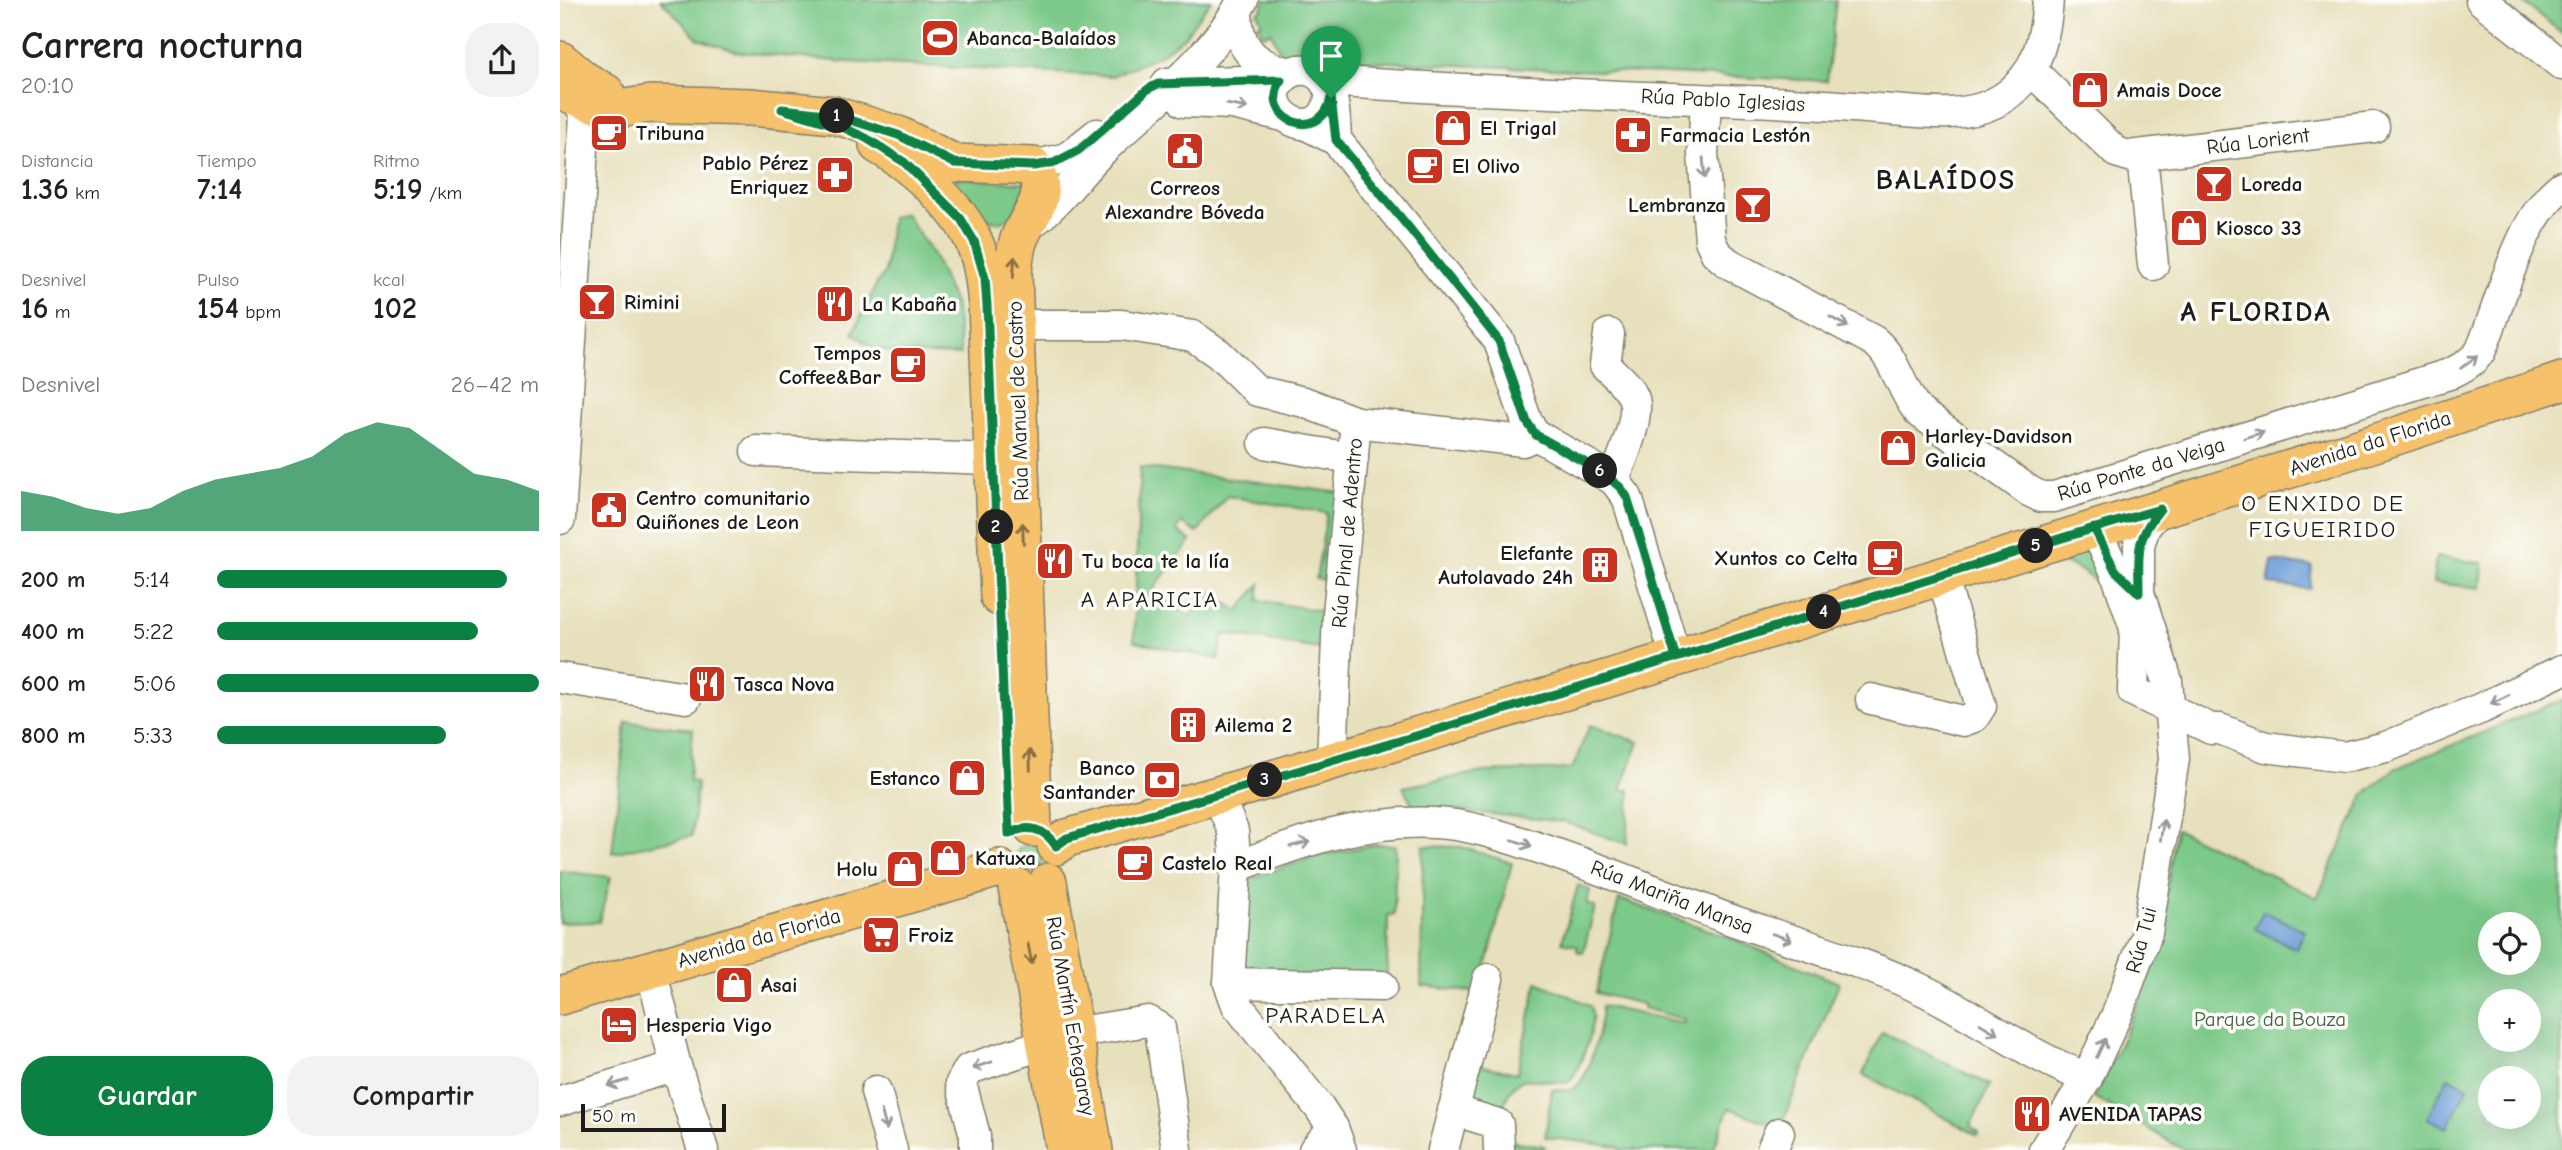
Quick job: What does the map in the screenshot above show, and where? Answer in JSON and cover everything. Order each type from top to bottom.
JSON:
[{"type":"main road","points":[[560,60],[604,92],[651,104]]},
{"type":"main road","points":[[578,106],[618,109],[651,104],[782,109],[834,115],[898,135],[954,163],[1033,166],[1039,177],[1040,196],[1035,211],[1024,228],[993,233],[974,227],[904,162],[866,138],[842,127],[782,109]]},
{"type":"main road","points":[[952,209],[941,181],[954,163]]},
{"type":"main road","name":"Rúa Manuel de Castro","points":[[952,209],[974,241],[985,278],[993,459],[1027,858]]},
{"type":"main road","name":"Rúa Manuel de Castro","points":[[1024,228],[1018,242],[1014,265],[1027,858]]},
{"type":"main road","name":"Avenida da Florida","points":[[560,996],[1027,858],[1067,838],[1676,658],[2378,442],[2560,383]]},
{"type":"main road","name":"Rúa Martín Echegaray","points":[[1027,858],[1060,1038],[1094,1150]]},
{"type":"main road","name":"Rúa Martín Echegaray","points":[[1060,1038],[1065,1150]]},
{"type":"street","name":"Rúa Pablo Iglesias","points":[[1329,91],[1342,82],[1948,113],[1970,111],[1993,103],[2014,89],[2031,70],[2046,30],[2048,0]]},
{"type":"street","points":[[2480,0],[2562,65]]},
{"type":"street","points":[[1240,6],[1237,30],[1250,52],[1259,62],[1285,76]]},
{"type":"street","points":[[1024,228],[1035,220],[1103,149],[1207,53],[1240,6]]},
{"type":"street","points":[[1033,166],[1067,158],[1148,89],[1158,84],[1285,76],[1307,69],[1322,77],[1329,91],[1336,140]]},
{"type":"street","name":"Rúa Lorient","points":[[2031,70],[2116,152],[2129,156],[2374,127]]},
{"type":"street","points":[[1285,76],[1276,95],[1279,110],[1336,140],[1499,341],[1527,422],[1536,435],[1614,480],[1621,488],[1630,507],[1676,658]]},
{"type":"street","points":[[1146,109],[1172,103],[1210,102],[1294,120],[1320,118],[1329,106],[1329,91]]},
{"type":"street","name":"Rúa Ponte da Veiga","points":[[1706,100],[1703,154],[1710,240],[1716,253],[1728,263],[1885,349],[1910,401],[1919,412],[2041,497],[2067,493],[2449,374],[2463,367],[2473,361],[2480,352],[2508,276],[2532,222],[2542,205],[2562,186]]},
{"type":"street","points":[[560,519],[578,106]]},
{"type":"street","points":[[2142,155],[2153,265]]},
{"type":"street","name":"Rúa Pinal de Adentro","points":[[1015,325],[1122,325],[1193,335],[1219,354],[1256,391],[1304,402],[1356,422],[1338,614],[1332,761]]},
{"type":"street","points":[[1609,334],[1605,365],[1627,388],[1634,401],[1634,417],[1614,480]]},
{"type":"street","points":[[1356,422],[1523,441],[1536,435]]},
{"type":"street","points":[[1264,443],[1353,458]]},
{"type":"street","name":"Rúa Manuel de Castro","points":[[756,451],[993,459]]},
{"type":"street","name":"Rúa Tui","points":[[2044,1150],[2087,1078],[2117,1014],[2147,933],[2174,759],[2169,695],[2139,593],[2139,545],[2145,527],[2160,509]]},
{"type":"street","name":"Rúa Tui","points":[[2094,528],[2115,570],[2135,628],[2133,691],[2169,695]]},
{"type":"street","name":"Rúa Tui","points":[[2115,570],[2139,593]]},
{"type":"street","points":[[1871,699],[1963,721],[1974,717],[1982,706],[1942,576]]},
{"type":"street","points":[[2169,695],[2216,729],[2266,747],[2344,757],[2386,747],[2482,708],[2562,670]]},
{"type":"street","points":[[560,678],[686,698]]},
{"type":"street","points":[[2174,759],[2216,729]]},
{"type":"street","points":[[1218,795],[1233,831],[1236,867],[1229,983],[1237,1005],[1329,1143]]},
{"type":"street","name":"Rúa Mariña Mansa","points":[[1236,867],[1280,850],[1375,824],[1437,823],[1500,836],[1897,978],[1931,994],[2027,1051],[2087,1078]]},
{"type":"street","points":[[651,970],[676,1066],[704,1150]]},
{"type":"street","points":[[1443,1150],[1488,979]]},
{"type":"street","points":[[1229,983],[1382,986]]},
{"type":"street","points":[[975,1150],[975,1136],[961,1083],[969,1069],[1060,1038],[1148,1021],[1160,1028],[1177,1150]]},
{"type":"street","points":[[560,1101],[676,1066]]},
{"type":"street","points":[[876,1091],[892,1150]]},
{"type":"street","points":[[1454,1110],[1498,1124],[1499,1150]]},
{"type":"green space","name":"Abanca-Balaídos","points":[[661,0],[1211,0],[1184,37],[1160,55],[1112,76],[847,62],[738,52],[698,39]]},
{"type":"green space","points":[[1265,0],[1836,0],[1827,81],[1295,58],[1282,56],[1271,32],[1263,35],[1258,25],[1262,23],[1257,12],[1261,10]]},
{"type":"green space","points":[[2520,0],[2562,0],[2562,33]]},
{"type":"green space","points":[[955,178],[1027,183],[1013,214],[1005,221],[996,222],[987,220],[970,206],[951,183]]},
{"type":"green space","points":[[905,213],[933,255],[956,307],[961,355],[897,353],[873,348],[853,333],[885,272],[891,218]]},
{"type":"green space","points":[[1140,467],[1343,493],[1331,581],[1316,579],[1327,513],[1227,496],[1197,533],[1182,523],[1177,530],[1191,541],[1153,589],[1190,617],[1210,591],[1238,611],[1260,584],[1258,600],[1327,612],[1321,649],[1224,634],[1218,659],[1134,641]]},
{"type":"green space","points":[[2083,549],[2094,556],[2109,590],[2077,568],[2055,560]]},
{"type":"green space","points":[[2436,557],[2483,563],[2481,588],[2433,583]]},
{"type":"green space","name":"Parque da Bouza","points":[[2562,700],[2562,1150],[2184,1150],[2094,1097],[2130,1023],[2153,960],[2176,829],[2317,898],[2364,794],[2394,769]]},
{"type":"green space","points":[[626,722],[693,729],[689,780],[697,783],[692,836],[612,853]]},
{"type":"green space","points":[[1590,725],[1639,742],[1621,790],[1630,790],[1627,844],[1564,822],[1413,806],[1403,787],[1482,772],[1572,769]]},
{"type":"green space","points":[[1377,844],[1396,846],[1394,915],[1388,915],[1387,979],[1240,974],[1249,879],[1310,858]]},
{"type":"green space","points":[[1029,845],[1039,849],[1043,859],[1039,869],[1029,873],[1019,869],[1015,859],[1019,849]]},
{"type":"green space","points":[[1423,846],[1462,847],[1512,863],[1480,993],[1421,986]]},
{"type":"green space","points":[[560,871],[611,877],[599,922],[560,923]]},
{"type":"green space","points":[[1578,885],[1590,890],[1587,904],[1595,907],[1583,953],[1577,951],[1578,946],[1562,942]]},
{"type":"green space","points":[[1619,899],[1726,936],[1839,983],[1780,1128],[1729,1108],[1713,1150],[1620,1150],[1619,1147],[1545,1137],[1552,1089],[1569,1090],[1580,1083],[1594,1050],[1602,1006],[1684,1023],[1684,1019],[1643,1008],[1643,1004],[1596,993]]},
{"type":"green space","points":[[1537,982],[1590,1006],[1590,1034],[1577,1070],[1567,1083],[1530,1080],[1516,1084],[1510,1091],[1499,1118],[1462,1107],[1472,1064],[1517,1073]]},
{"type":"green space","points":[[1882,1032],[1990,1085],[1970,1126],[1979,1132],[1977,1135],[1863,1074]]},
{"type":"green space","points":[[1503,1140],[1544,1146],[1545,1150],[1504,1150]]},
{"type":"water","points":[[2272,561],[2312,566],[2310,589],[2268,584]]},
{"type":"water","points":[[2263,911],[2305,931],[2296,949],[2255,929]]},
{"type":"water","points":[[2448,1077],[2468,1087],[2447,1128],[2427,1118]]},
{"type":"place","name":"Abanca-Balaídos","points":[[940,38]]},
{"type":"place","name":"Amais Doce","points":[[2090,90]]},
{"type":"place","name":"El Trigal","points":[[1453,128]]},
{"type":"place","name":"Tribuna","points":[[609,133]]},
{"type":"place","name":"Farmacia Lestón","points":[[1633,135]]},
{"type":"place","name":"Correos Alexandre Bóveda","points":[[1185,151]]},
{"type":"place","name":"El Olivo","points":[[1425,166]]},
{"type":"place","name":"Pablo Pérez Enriquez","points":[[835,175]]},
{"type":"place","name":"Loreda","points":[[2214,184]]},
{"type":"place","name":"Lembranza","points":[[1753,205]]},
{"type":"place","name":"Kiosco 33","points":[[2189,228]]},
{"type":"place","name":"Rimini","points":[[597,302]]},
{"type":"place","name":"La Kabaña","points":[[835,304]]},
{"type":"place","name":"Tempos Coffee&Bar","points":[[908,365]]},
{"type":"place","name":"Harley-Davidson Galicia","points":[[1898,448]]},
{"type":"place","name":"Centro comunitario Quiñones de Leon","points":[[609,510]]},
{"type":"place","name":"Xuntos co Celta","points":[[1885,558]]},
{"type":"place","name":"Tu boca te la lía","points":[[1055,561]]},
{"type":"place","name":"Elefante Autolavado 24h","points":[[1600,565]]},
{"type":"place","name":"Tasca Nova","points":[[707,684]]},
{"type":"place","name":"Ailema 2","points":[[1188,725]]},
{"type":"place","name":"Estanco","points":[[967,778]]},
{"type":"place","name":"Banco Santander","points":[[1162,780]]},
{"type":"place","name":"Katuxa","points":[[948,858]]},
{"type":"place","name":"Castelo Real","points":[[1135,863]]},
{"type":"place","name":"Holu","points":[[905,869]]},
{"type":"place","name":"Froiz","points":[[881,935]]},
{"type":"place","name":"Asai","points":[[734,985]]},
{"type":"place","name":"Hesperia Vigo","points":[[619,1025]]},
{"type":"place","name":"AVENIDA TAPAS","points":[[2032,1114]]},
{"type":"district","name":"BALAÍDOS","points":[[1946,180]]},
{"type":"district","name":"A FLORIDA","points":[[2256,312]]},
{"type":"district","name":"O ENXIDO DE FIGUEIRIDO","points":[[2323,516]]},
{"type":"district","name":"A APARICIA","points":[[1150,599]]},
{"type":"district","name":"PARADELA","points":[[1326,1015]]},
{"type":"route","points":[[1331,98],[1325,113],[1313,122],[1305,124],[1290,121],[1279,110],[1276,95],[1281,80],[1158,84],[1148,89],[1067,158],[1054,163],[1023,167],[954,163],[898,135],[860,123],[834,115],[782,109],[842,127],[882,147],[904,162],[961,219],[974,241],[981,263],[987,306],[1009,834],[1033,828],[1042,831],[1056,846],[1067,838],[1676,658],[1764,631],[1942,576],[2094,528],[2160,509],[2145,527],[2139,545],[2139,593],[2115,570],[2094,528],[1676,658],[1627,497],[1614,480],[1536,435],[1527,422],[1499,341],[1336,140],[1331,98]]}]
